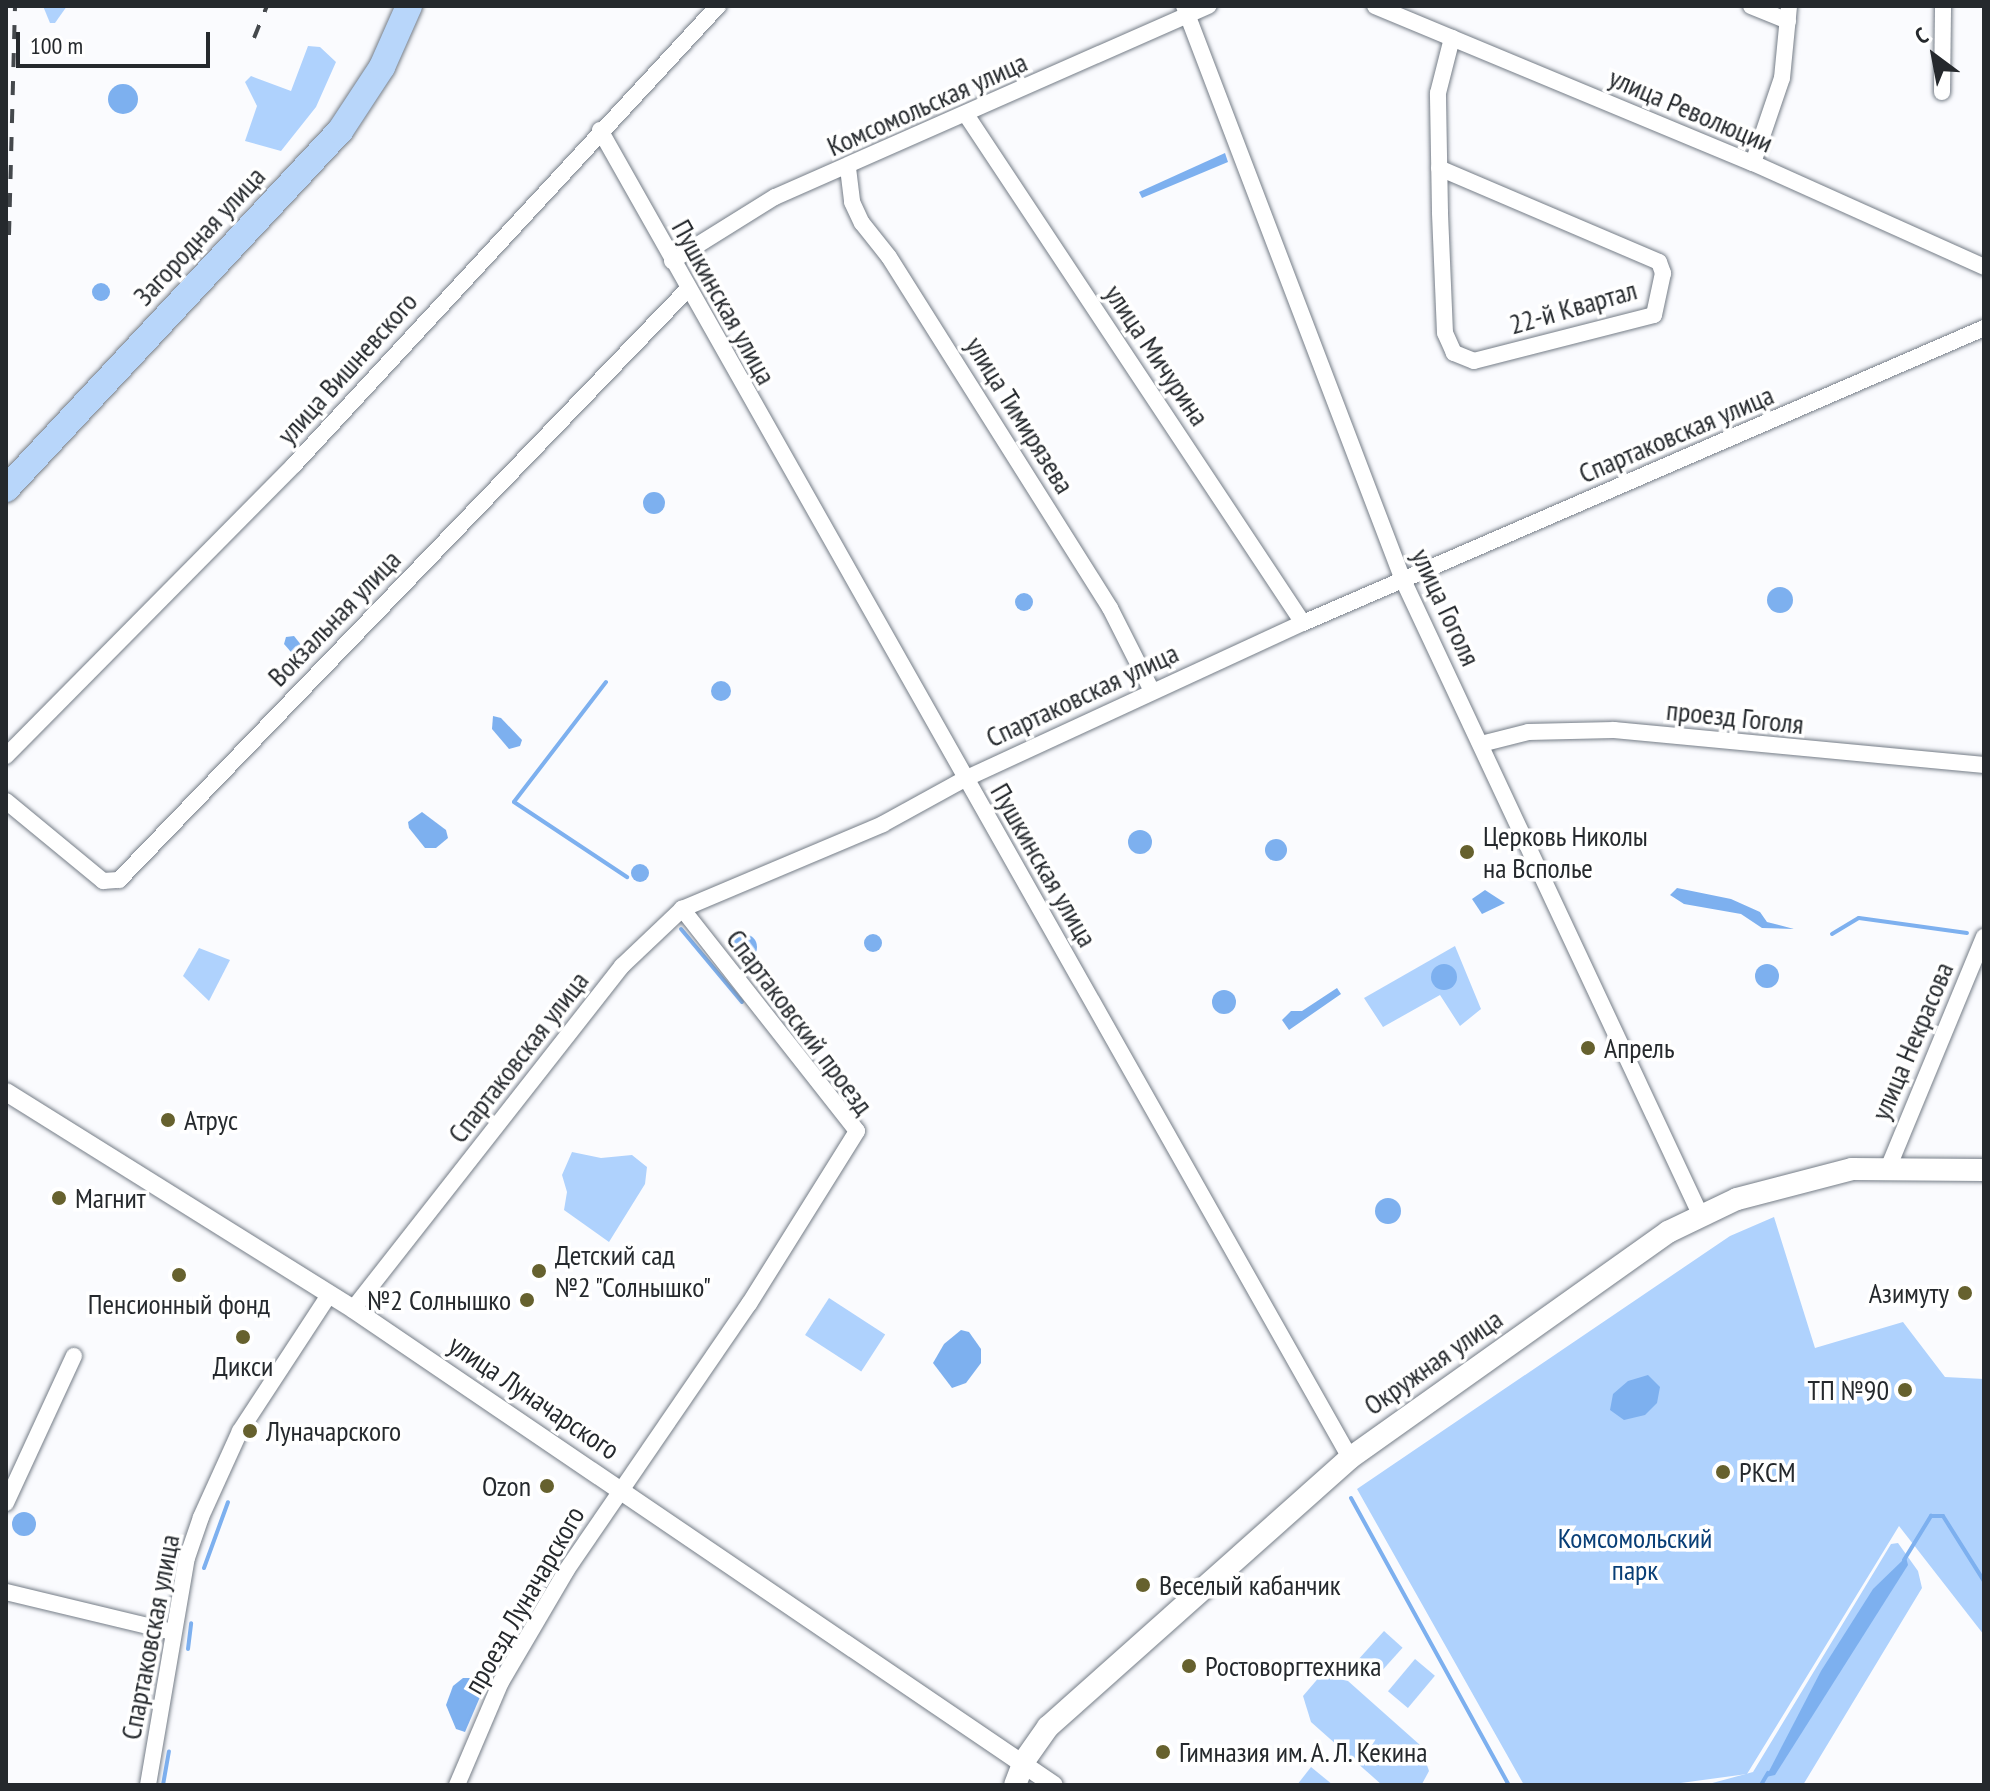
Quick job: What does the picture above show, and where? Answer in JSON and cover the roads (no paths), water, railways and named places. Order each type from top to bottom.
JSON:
[{"type":"highway","name":"Загородная улица","points":[[6,470],[323,130],[368,62],[393,6]]},
{"type":"highway","name":"Загородная улица","points":[[6,489],[340,131],[382,67],[409,6]]},
{"type":"main road","name":"Окружная улица","points":[[1015,1785],[1024,1761],[1065,1710],[1350,1458],[1700,1214],[1810,1179],[1889,1166],[1984,1170]]},
{"type":"street","name":"улица Вишневского","points":[[6,756],[294,465],[600,130],[718,6]]},
{"type":"street","name":"Комсомольская улица","points":[[672,261],[775,197],[967,116],[1184,11],[1209,6]]},
{"type":"street","name":"улица Революции","points":[[1375,6],[1753,163],[1984,267]]},
{"type":"street","points":[[1751,6],[1789,14],[1782,78],[1753,163]]},
{"type":"street","points":[[1942,92],[1943,6]]},
{"type":"street","name":"улица Гоголя","points":[[1184,11],[1403,580],[1700,1214]]},
{"type":"street","name":"22-й Квартал","points":[[1439,168],[1659,262],[1663,273],[1654,315],[1464,360],[1454,353],[1445,333],[1439,168],[1438,93],[1452,38]]},
{"type":"street","name":"улица Мичурина","points":[[967,116],[1303,623]]},
{"type":"street","name":"Пушкинская улица","points":[[600,130],[687,290],[1350,1458]]},
{"type":"street","name":"улица Тимирязева","points":[[848,168],[852,202],[862,223],[889,257],[1110,608],[1152,691]]},
{"type":"street","name":"Вокзальная улица","points":[[6,801],[103,881],[119,880],[687,290]]},
{"type":"street","name":"Спартаковская улица","points":[[353,1309],[622,966],[682,909],[883,824],[965,779],[1303,623],[1984,328]]},
{"type":"street","name":"проезд Гоголя","points":[[1481,744],[1528,732],[1614,730],[1984,765]]},
{"type":"street","name":"Спартаковский проезд","points":[[622,1489],[749,1304],[857,1131],[682,909]]},
{"type":"street","name":"улица Некрасова","points":[[1889,1166],[1984,937]]},
{"type":"street","name":"улица Луначарского","points":[[6,1092],[353,1309],[1024,1761],[1054,1785]]},
{"type":"street","name":"Спартаковская улица","points":[[148,1785],[187,1558],[240,1431],[329,1295]]},
{"type":"street","points":[[6,1503],[74,1356]]},
{"type":"street","name":"проезд Луначарского","points":[[457,1785],[517,1652],[622,1489]]},
{"type":"street","points":[[6,1592],[173,1632]]},
{"type":"waterway","points":[[606,682],[514,802],[627,877]]},
{"type":"waterway","points":[[1832,934],[1859,918],[1967,933]]},
{"type":"waterway","points":[[681,929],[742,1002]]},
{"type":"waterway","points":[[1351,1498],[1509,1785]]},
{"type":"waterway","points":[[204,1568],[228,1502]]},
{"type":"waterway","points":[[1904,1560],[1931,1516],[1943,1516],[1984,1581]]},
{"type":"waterway","points":[[188,1649],[191,1623]]},
{"type":"waterway","points":[[163,1785],[169,1752]]},
{"type":"waterway","points":[[1761,1785],[1768,1773]]},
{"type":"railway","points":[[9,235],[15,6]]},
{"type":"railway","points":[[254,38],[267,6]]},
{"type":"place","name":"Церковь Николы на Всполье","points":[[1467,852]]},
{"type":"place","name":"Апрель","points":[[1588,1048]]},
{"type":"place","name":"Атрус","points":[[168,1120]]},
{"type":"place","name":"Магнит","points":[[59,1198]]},
{"type":"place","name":"Детский сад №2 \"Солнышко\"","points":[[539,1271]]},
{"type":"place","name":"Пенсионный фонд","points":[[179,1275]]},
{"type":"place","name":"Азимуту","points":[[1965,1293]]},
{"type":"place","name":"№2 Солнышко","points":[[527,1300]]},
{"type":"place","name":"Дикси","points":[[243,1337]]},
{"type":"place","name":"ТП №90","points":[[1905,1390]]},
{"type":"place","name":"Луначарского","points":[[250,1431]]},
{"type":"place","name":"РКСМ","points":[[1723,1472]]},
{"type":"place","name":"Ozon","points":[[547,1486]]},
{"type":"place","name":"Веселый кабанчик","points":[[1143,1585]]},
{"type":"place","name":"Ростоворгтехника","points":[[1189,1666]]},
{"type":"place","name":"Гимназия им. А. Л. Кекина","points":[[1163,1752]]},
{"type":"park label","name":"Комсомольский парк","points":[[1635,1554]]}]
